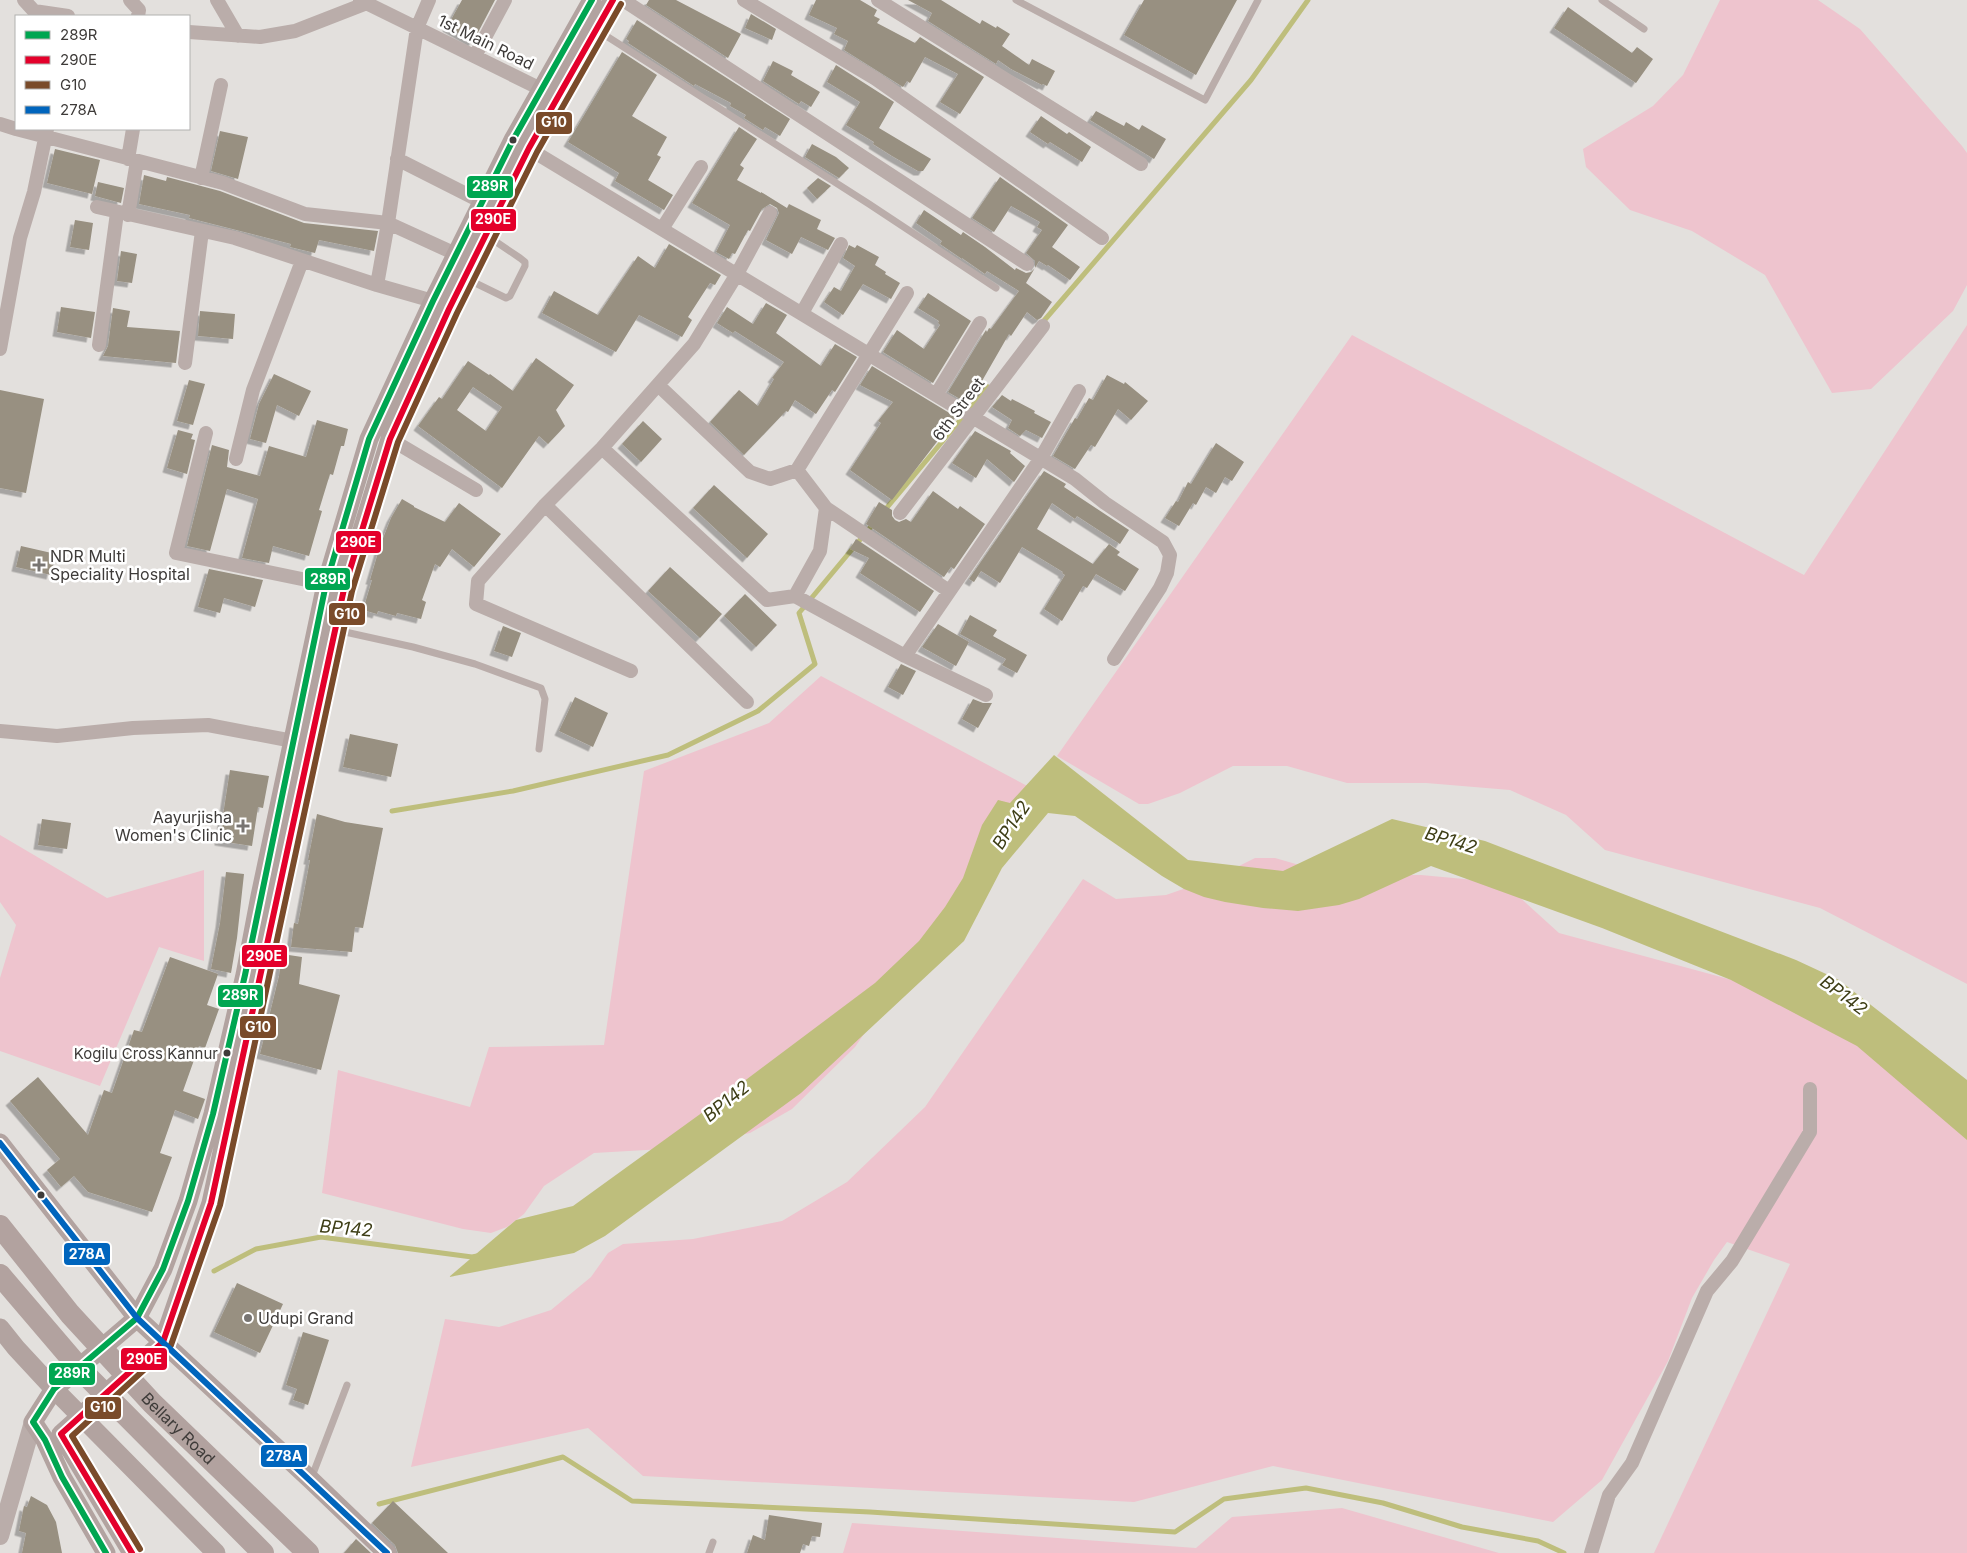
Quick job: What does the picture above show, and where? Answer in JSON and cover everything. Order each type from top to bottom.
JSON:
[{"type":"highway","name":"Bellary Road","points":[[0,1226],[70,1314],[152,1402],[308,1553]]},
{"type":"highway","name":"Bellary Road","points":[[0,1275],[82,1371],[263,1553]]},
{"type":"main road","points":[[550,94],[592,0]]},
{"type":"main road","points":[[45,1438],[80,1415],[163,1342],[211,1204],[308,716],[326,584],[370,439],[433,301],[482,202],[521,143],[550,94],[596,30],[613,0]]},
{"type":"main road","points":[[132,1553],[33,1422],[54,1389],[137,1318],[163,1269],[188,1200],[213,1114],[245,975],[293,741],[308,716],[336,630],[344,589],[390,439],[486,235],[521,143]]},
{"type":"main road","points":[[0,1143],[137,1318],[387,1553]]},
{"type":"main road","points":[[188,1200],[211,1204]]},
{"type":"main road","points":[[5,1335],[54,1389],[216,1553]]},
{"type":"main road","points":[[43,1406],[45,1438],[62,1477],[106,1553]]},
{"type":"street","points":[[24,0],[34,11],[58,15]]},
{"type":"street","points":[[130,0],[139,10],[138,15]]},
{"type":"street","points":[[217,0],[238,36]]},
{"type":"street","points":[[377,285],[417,28],[429,0]]},
{"type":"street","points":[[474,56],[505,0]]},
{"type":"street","points":[[622,0],[1027,264]]},
{"type":"street","points":[[744,0],[876,79],[1102,238]]},
{"type":"street","points":[[878,0],[1141,164]]},
{"type":"street","points":[[190,32],[260,37],[295,31],[363,2]]},
{"type":"street","name":"1st Main Road","points":[[363,2],[550,94]]},
{"type":"street","points":[[201,178],[221,86]]},
{"type":"street","points":[[0,124],[15,129]]},
{"type":"street","points":[[24,130],[47,133],[132,160],[223,183],[305,214],[388,223],[456,254]]},
{"type":"street","points":[[100,345],[132,160],[133,130]]},
{"type":"street","points":[[0,349],[20,238],[34,192],[47,133]]},
{"type":"street","points":[[521,143],[1076,479],[1105,503],[1163,542],[1170,555],[1167,573],[1160,588],[1114,659]]},
{"type":"street","points":[[397,159],[482,202]]},
{"type":"street","points":[[662,229],[701,166]]},
{"type":"street","points":[[97,207],[235,238],[377,285],[433,301]]},
{"type":"street","points":[[631,671],[476,604],[478,580],[545,505],[602,448],[694,344],[737,274],[770,213]]},
{"type":"street","points":[[185,363],[202,231]]},
{"type":"street","points":[[802,313],[841,244]]},
{"type":"street","points":[[236,459],[253,390],[302,261]]},
{"type":"street","points":[[658,386],[750,472],[770,479],[797,470],[907,293]]},
{"type":"street","points":[[936,394],[980,323]]},
{"type":"street","name":"6th Street","points":[[900,513],[1043,326]]},
{"type":"street","points":[[905,656],[1042,458],[1079,391]]},
{"type":"street","points":[[206,433],[176,553],[326,584]]},
{"type":"street","points":[[390,439],[476,490]]},
{"type":"street","points":[[602,448],[767,600],[796,596],[905,656],[986,696]]},
{"type":"street","points":[[797,470],[826,508],[949,591]]},
{"type":"street","points":[[545,505],[747,702]]},
{"type":"street","points":[[796,596],[820,550],[826,508]]},
{"type":"street","points":[[0,731],[57,736],[133,728],[208,725],[293,741]]},
{"type":"street","points":[[1592,1553],[1609,1495],[1632,1463],[1707,1291],[1732,1261],[1810,1132],[1810,1090]]},
{"type":"street","points":[[0,1536],[45,1438]]},
{"type":"lane","points":[[1016,0],[1205,100],[1258,0]]},
{"type":"lane","points":[[1602,0],[1644,29]]},
{"type":"lane","points":[[596,30],[869,204],[996,288]]},
{"type":"lane","points":[[465,278],[506,298],[510,296],[525,266],[525,262],[520,258],[486,235]]},
{"type":"lane","points":[[336,630],[413,647],[475,664],[541,688],[545,699],[539,749]]},
{"type":"lane","points":[[311,1480],[347,1385]]},
{"type":"lane","points":[[709,1553],[713,1542]]},
{"type":"shaded area","points":[[1720,0],[1818,0],[1860,29],[1967,153],[1967,285],[1953,311],[1871,389],[1832,393],[1765,275],[1692,231],[1630,210],[1586,167],[1583,149],[1653,106],[1683,75]]},
{"type":"shaded area","points":[[1967,325],[1967,984],[1820,908],[1605,850],[1566,815],[1510,790],[1426,783],[1347,783],[1287,766],[1233,766],[1180,793],[1148,804],[1139,804],[1057,756],[1352,335],[1804,575]]},
{"type":"shaded area","points":[[821,676],[1033,789],[855,1047],[792,1109],[750,1133],[681,1148],[594,1153],[544,1186],[524,1214],[507,1227],[491,1233],[463,1229],[322,1193],[338,1070],[470,1107],[489,1047],[604,1045],[644,771],[769,723]]},
{"type":"shaded area","points":[[0,835],[107,898],[204,870],[204,961],[159,947],[100,1086],[0,1051],[0,978],[16,925],[0,902]]},
{"type":"shaded area","points":[[1255,858],[1275,858],[1334,875],[1421,875],[1486,881],[1516,894],[1559,933],[1787,995],[1967,1089],[1967,1553],[1654,1553],[1790,1264],[1727,1242],[1692,1298],[1668,1361],[1602,1480],[1553,1522],[1273,1466],[1134,1502],[643,1476],[588,1428],[411,1467],[445,1319],[499,1327],[551,1310],[591,1277],[608,1253],[623,1244],[693,1239],[782,1221],[847,1182],[925,1107],[1083,879],[1116,899],[1166,895],[1215,878]]},
{"type":"shaded area","points":[[1342,1508],[1499,1553],[843,1553],[852,1523],[1196,1548],[1232,1517]]},
{"type":"water","points":[[1054,755],[1188,860],[1283,871],[1392,819],[1485,841],[1796,960],[1839,980],[1967,1080],[1967,1140],[1857,1046],[1731,980],[1602,928],[1431,866],[1359,899],[1339,905],[1298,911],[1263,908],[1204,897],[1184,889],[1075,816],[1048,813],[1002,868],[964,941],[801,1093],[605,1236],[574,1253],[449,1277],[516,1220],[573,1206],[703,1112],[875,983],[919,941],[945,907],[963,878],[982,825],[998,800],[1010,803]]},
{"type":"building","points":[[462,0],[495,0],[473,42],[447,27]]},
{"type":"building","points":[[649,0],[676,0],[741,34],[728,58],[646,5]]},
{"type":"building","points":[[816,0],[860,0],[877,10],[874,16],[880,19],[877,23],[915,43],[920,37],[984,77],[960,114],[940,102],[958,74],[925,57],[910,83],[907,81],[903,87],[844,50],[848,41],[834,34],[837,28],[809,15]]},
{"type":"building","points":[[908,0],[941,0],[980,24],[982,20],[1010,34],[1002,46],[1029,65],[1032,59],[1055,71],[1047,86],[1011,69],[998,60],[996,64],[928,21],[932,13]]},
{"type":"building","points":[[1144,0],[1237,0],[1196,75],[1124,35]]},
{"type":"building","points":[[1568,7],[1632,53],[1637,47],[1653,59],[1636,83],[1554,28]]},
{"type":"building","points":[[751,14],[776,29],[772,40],[745,28]]},
{"type":"building","points":[[637,20],[790,119],[780,136],[765,127],[763,130],[744,118],[746,115],[730,106],[731,103],[695,84],[694,86],[628,43],[629,41],[626,39]]},
{"type":"building","points":[[622,52],[657,75],[632,116],[667,137],[657,155],[661,157],[648,180],[673,195],[664,210],[615,181],[619,173],[568,142]]},
{"type":"building","points":[[773,61],[793,71],[791,75],[820,92],[811,107],[801,101],[799,104],[763,81]]},
{"type":"building","points":[[836,65],[894,102],[879,128],[931,159],[923,171],[918,171],[892,156],[873,144],[874,142],[846,125],[860,102],[827,82]]},
{"type":"building","points":[[1096,111],[1124,126],[1126,122],[1139,130],[1142,125],[1166,139],[1154,159],[1090,120]]},
{"type":"building","points":[[1041,116],[1067,134],[1069,132],[1091,147],[1082,162],[1030,132]]},
{"type":"building","points":[[739,127],[757,139],[740,165],[744,168],[737,180],[787,208],[789,204],[821,220],[817,229],[835,238],[828,250],[801,237],[792,254],[766,240],[779,213],[777,208],[770,204],[762,209],[735,254],[732,253],[729,259],[716,252],[730,225],[692,203]]},
{"type":"building","points":[[220,131],[248,137],[238,179],[211,171]]},
{"type":"building","points":[[812,144],[836,157],[849,168],[839,178],[805,157]]},
{"type":"building","points":[[55,149],[100,160],[92,194],[47,183]]},
{"type":"building","points":[[144,175],[166,181],[167,177],[220,191],[304,223],[378,231],[374,251],[319,240],[315,253],[290,247],[291,244],[189,218],[190,215],[139,204]]},
{"type":"building","points":[[1000,177],[1068,225],[1052,247],[1080,267],[1070,280],[1039,261],[1035,268],[1035,261],[1026,253],[1042,230],[1037,227],[1040,222],[1011,206],[994,232],[972,218]]},
{"type":"building","points":[[818,178],[831,186],[817,199],[807,188]]},
{"type":"building","points":[[98,182],[124,188],[121,203],[95,196]]},
{"type":"building","points":[[924,210],[961,235],[963,232],[1015,270],[1016,268],[1026,273],[1031,272],[1035,268],[1026,283],[1052,302],[1041,318],[1037,320],[1027,312],[1011,336],[1009,334],[982,381],[987,384],[978,397],[973,393],[967,403],[948,392],[986,330],[987,332],[989,328],[991,329],[1019,291],[987,271],[985,274],[940,244],[942,241],[916,223]]},
{"type":"building","points":[[75,220],[93,223],[89,250],[70,247]]},
{"type":"building","points":[[669,244],[721,275],[715,285],[710,283],[688,317],[692,320],[682,337],[639,315],[616,352],[542,313],[554,291],[598,315],[638,256],[655,268]]},
{"type":"building","points":[[849,245],[855,248],[857,245],[879,257],[875,265],[900,283],[891,299],[863,284],[843,315],[824,302],[834,287],[841,291],[855,266],[843,258]]},
{"type":"building","points":[[121,251],[137,254],[132,283],[117,281]]},
{"type":"building","points":[[928,293],[971,321],[933,383],[883,352],[897,330],[924,349],[940,325],[939,321],[918,308]]},
{"type":"building","points":[[766,303],[787,315],[776,333],[821,366],[835,344],[857,357],[835,392],[832,390],[816,414],[795,400],[788,412],[786,411],[744,455],[710,422],[739,390],[758,406],[774,379],[772,378],[784,362],[735,331],[733,333],[717,323],[727,307],[753,324]]},
{"type":"building","points":[[61,307],[95,312],[91,338],[57,332]]},
{"type":"building","points":[[113,308],[130,311],[127,327],[180,331],[176,363],[103,356],[108,346]]},
{"type":"building","points":[[200,311],[235,314],[233,339],[198,336]]},
{"type":"building","points":[[536,358],[574,385],[556,410],[565,426],[548,444],[539,436],[502,488],[418,426],[439,397],[442,399],[468,361],[513,391]],"holes":[[[473,387],[502,407],[486,431],[457,410]]]},
{"type":"building","points":[[872,366],[956,417],[892,500],[850,470],[881,423],[878,421],[893,402],[860,385]]},
{"type":"building","points":[[274,374],[311,391],[299,416],[277,405],[266,443],[250,439],[259,404]]},
{"type":"building","points":[[1107,375],[1124,384],[1125,382],[1148,401],[1131,420],[1118,409],[1095,447],[1091,445],[1075,469],[1053,456],[1075,418],[1077,419],[1089,398],[1093,400]]},
{"type":"building","points":[[189,380],[205,384],[193,425],[177,421]]},
{"type":"building","points":[[0,390],[44,399],[26,493],[0,488]]},
{"type":"building","points":[[1002,395],[1035,411],[1034,413],[1051,422],[1042,438],[1026,430],[1020,436],[1008,428],[1012,420],[992,407]]},
{"type":"building","points":[[317,420],[348,429],[333,475],[330,474],[319,510],[322,511],[309,556],[273,546],[269,563],[242,558],[258,499],[227,489],[210,551],[187,546],[212,445],[229,450],[227,467],[260,476],[269,446],[306,457]]},
{"type":"building","points":[[643,421],[662,439],[641,462],[622,444]]},
{"type":"building","points":[[178,430],[193,434],[191,439],[195,440],[187,474],[167,468]]},
{"type":"building","points":[[975,431],[1011,451],[1010,453],[1025,466],[1014,482],[987,459],[976,478],[952,463]]},
{"type":"building","points":[[1216,443],[1244,462],[1232,481],[1225,477],[1216,493],[1206,487],[1196,505],[1193,503],[1179,526],[1165,518],[1176,501],[1178,502],[1188,482],[1191,484]]},
{"type":"building","points":[[1044,471],[1066,484],[1064,487],[1129,530],[1120,544],[1077,516],[1075,519],[1052,503],[1037,529],[1093,564],[1109,544],[1120,552],[1117,555],[1139,569],[1125,591],[1096,574],[1087,588],[1083,586],[1062,621],[1044,609],[1065,575],[1022,547],[1000,583],[981,571],[974,582],[969,579]]},
{"type":"building","points":[[714,485],[768,534],[747,558],[693,508]]},
{"type":"building","points":[[933,491],[958,509],[960,506],[985,524],[954,569],[951,567],[944,577],[866,524],[879,502],[892,510],[892,516],[895,520],[899,522],[906,519],[911,522]]},
{"type":"building","points":[[402,499],[445,522],[459,503],[501,534],[474,567],[452,549],[440,567],[435,564],[422,600],[426,602],[421,619],[397,613],[396,616],[378,611],[377,614],[363,610],[380,546],[391,518]]},
{"type":"building","points":[[856,539],[934,591],[920,612],[860,573],[869,558],[850,549]]},
{"type":"building","points":[[21,546],[56,554],[51,575],[16,567]]},
{"type":"building","points":[[670,567],[722,614],[700,638],[648,591]]},
{"type":"building","points":[[209,569],[263,580],[255,607],[224,598],[220,613],[198,607]]},
{"type":"building","points":[[745,594],[777,625],[756,647],[724,616]]},
{"type":"building","points":[[970,615],[997,630],[993,636],[1027,655],[1017,673],[1002,665],[1006,659],[960,634]]},
{"type":"building","points":[[938,624],[969,642],[956,666],[922,647]]},
{"type":"building","points":[[503,626],[521,633],[512,657],[494,651]]},
{"type":"building","points":[[901,664],[916,671],[903,695],[888,687]]},
{"type":"building","points":[[575,697],[608,713],[593,747],[559,731]]},
{"type":"building","points":[[973,699],[983,703],[992,703],[978,728],[962,719]]},
{"type":"building","points":[[350,734],[398,744],[391,777],[343,767]]},
{"type":"building","points":[[230,770],[269,776],[263,808],[258,807],[252,846],[219,841]]},
{"type":"building","points":[[317,814],[345,822],[383,828],[363,928],[355,927],[352,952],[291,947],[294,923],[298,924]]},
{"type":"building","points":[[42,819],[71,823],[67,849],[38,845]]},
{"type":"building","points":[[226,872],[244,874],[231,973],[211,969],[220,923]]},
{"type":"building","points":[[282,954],[302,957],[299,984],[340,995],[321,1070],[260,1054],[279,976]]},
{"type":"building","points":[[170,957],[218,974],[207,1005],[219,1009],[205,1048],[199,1046],[183,1091],[205,1099],[198,1119],[175,1110],[160,1153],[172,1157],[152,1212],[88,1192],[74,1176],[61,1187],[47,1170],[60,1159],[10,1101],[38,1077],[88,1135],[104,1090],[112,1093],[134,1030],[142,1032]]},
{"type":"building","name":"Udupi Grand","points":[[237,1283],[283,1304],[260,1353],[214,1332]]},
{"type":"building","points":[[303,1332],[329,1340],[308,1405],[293,1400],[297,1389],[286,1385]]},
{"type":"building","points":[[31,1496],[47,1505],[56,1522],[62,1553],[22,1553],[26,1533],[19,1531],[24,1506],[27,1507]]},
{"type":"building","points":[[393,1501],[448,1553],[398,1553],[395,1545],[372,1523]]},
{"type":"building","points":[[769,1515],[822,1523],[820,1537],[812,1536],[809,1546],[803,1544],[800,1553],[747,1553],[753,1535],[765,1540]]},
{"type":"building","points":[[356,1539],[371,1553],[344,1553]]},
{"type":"waterway","points":[[1042,323],[1251,80],[1308,0]]},
{"type":"waterway","points":[[884,511],[988,387]]},
{"type":"waterway","points":[[392,811],[513,791],[668,755],[758,711],[815,664],[799,613],[874,523]]},
{"type":"waterway","name":"BP142","points":[[214,1271],[256,1249],[321,1237],[472,1257],[477,1256]]},
{"type":"waterway","points":[[379,1504],[563,1457],[632,1501],[870,1512],[1175,1532],[1224,1499],[1306,1488],[1383,1503],[1462,1527],[1538,1541],[1564,1553]]},
{"type":"transit line","name":"289R","points":[[106,1553],[62,1477],[45,1440],[33,1422],[54,1389],[137,1318],[163,1269],[188,1201],[213,1114],[245,975],[326,584],[369,439],[433,301],[513,140],[592,0]]},
{"type":"transit line","name":"290E","points":[[132,1553],[61,1434],[163,1342],[211,1203],[344,589],[390,439],[449,309],[529,148],[613,0]]},
{"type":"transit line","name":"G10","points":[[140,1549],[72,1436],[171,1345],[220,1205],[352,591],[398,442],[457,313],[537,152],[621,4]]},
{"type":"transit line","name":"278A","points":[[0,1143],[137,1318],[387,1553]]},
{"type":"place","name":"NDR Multi Speciality Hospital","points":[[39,565]]},
{"type":"place","name":"Aayurjisha Women's Clinic","points":[[243,826]]},
{"type":"place","name":"Kogilu Cross Kannur","points":[[227,1053]]},
{"type":"place","name":"Udupi Grand","points":[[248,1318]]}]
